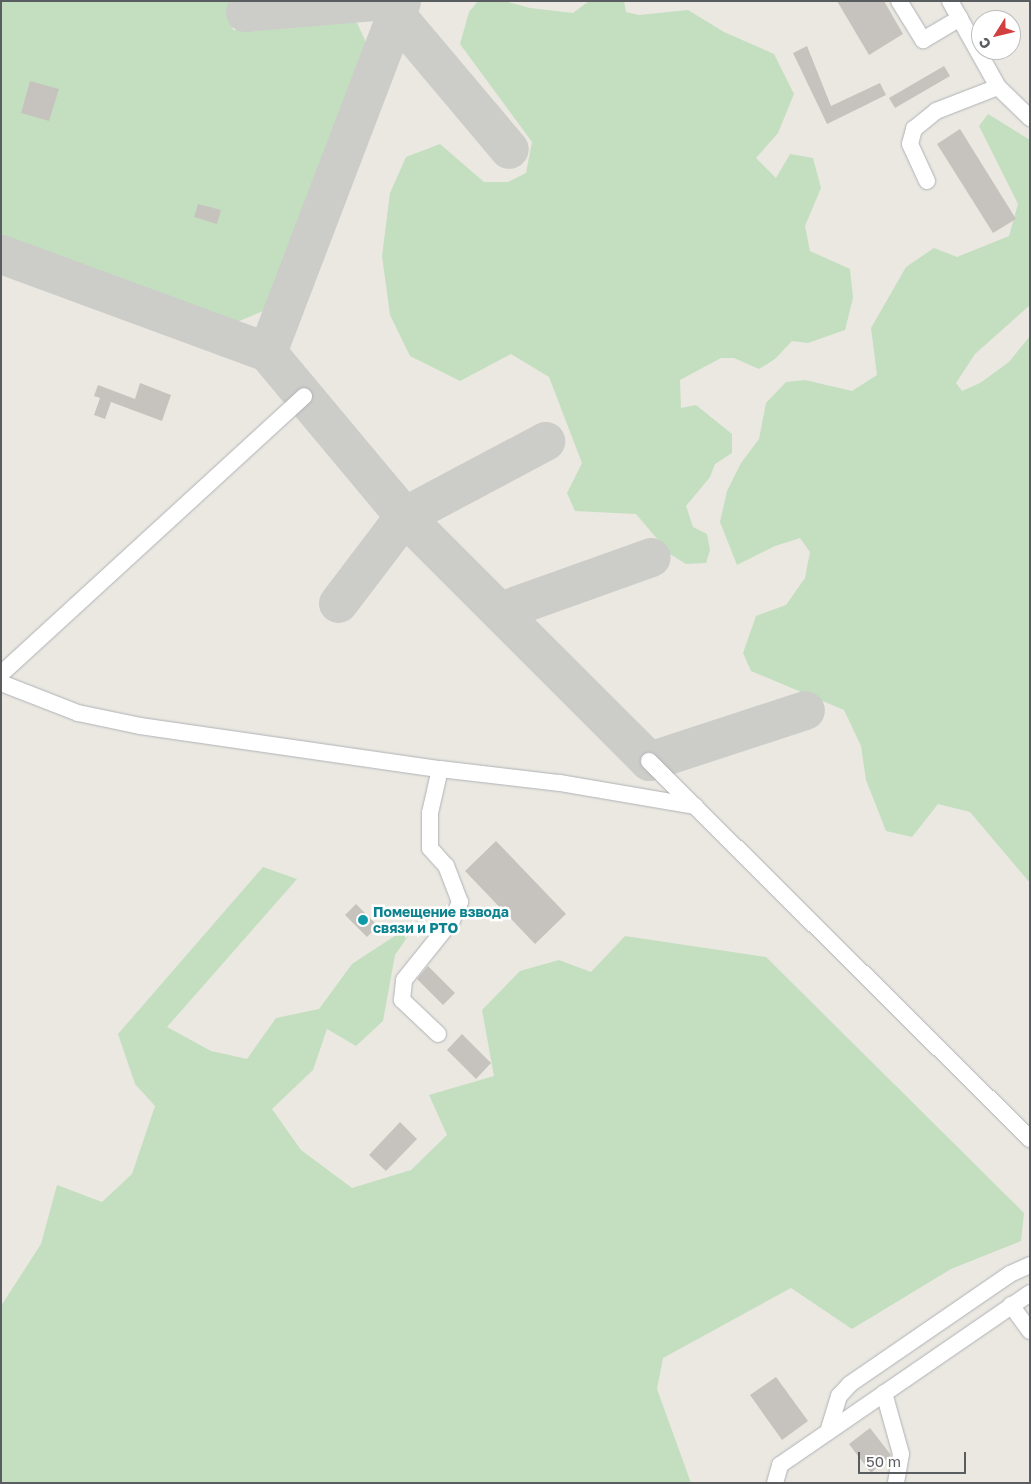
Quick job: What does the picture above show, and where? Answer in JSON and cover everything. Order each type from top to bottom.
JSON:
[{"type":"street","points":[[900,1],[923,40],[960,18]]},
{"type":"street","points":[[950,1],[998,87],[1030,118]]},
{"type":"street","points":[[927,181],[910,144],[914,129],[936,111],[998,87]]},
{"type":"street","points":[[1,674],[304,396]]},
{"type":"street","points":[[1,683],[78,713],[140,726],[440,769],[560,783],[695,806]]},
{"type":"street","points":[[649,760],[1030,1139]]},
{"type":"street","points":[[438,1034],[402,1000],[404,980],[452,920],[460,902],[446,866],[430,848],[430,813],[440,769]]},
{"type":"street","points":[[828,1432],[839,1396],[850,1384],[1010,1274],[1030,1265]]},
{"type":"street","points":[[775,1483],[780,1465],[1030,1292]]},
{"type":"street","points":[[1012,1305],[1030,1331]]},
{"type":"street","points":[[884,1393],[900,1454],[896,1483]]},
{"type":"green space","points":[[1,1],[230,1],[233,30],[356,21],[365,40],[367,56],[275,306],[237,322],[1,235]]},
{"type":"green space","points":[[478,1],[504,1],[530,8],[573,13],[589,1],[624,1],[626,12],[639,15],[688,10],[724,32],[774,54],[794,94],[778,133],[756,158],[776,178],[790,154],[813,158],[821,188],[805,226],[810,251],[850,269],[853,298],[845,330],[808,343],[792,341],[775,359],[759,369],[734,358],[721,358],[680,380],[681,408],[696,405],[732,434],[732,453],[715,464],[710,477],[686,506],[693,527],[707,534],[710,550],[706,563],[686,564],[670,554],[636,514],[575,511],[567,493],[582,463],[549,377],[511,354],[460,381],[410,356],[390,315],[382,256],[390,193],[406,157],[440,144],[484,182],[508,182],[526,173],[532,142],[460,44],[469,12]]},
{"type":"green space","points":[[988,114],[1030,140],[1030,305],[975,354],[956,383],[962,391],[980,383],[1009,362],[1030,336],[1030,883],[970,812],[938,804],[912,837],[886,831],[866,780],[861,746],[844,710],[751,671],[743,653],[756,616],[786,605],[805,578],[810,552],[800,538],[775,546],[737,565],[720,522],[727,491],[741,463],[759,439],[766,403],[786,382],[805,380],[852,391],[877,375],[871,328],[906,267],[934,248],[957,257],[1009,236],[1018,204],[979,126]]},
{"type":"green space","points":[[263,867],[297,879],[167,1027],[211,1051],[247,1059],[276,1018],[319,1009],[352,964],[419,920],[395,955],[383,1021],[356,1046],[327,1029],[313,1070],[272,1109],[301,1150],[352,1188],[411,1170],[447,1135],[429,1095],[494,1076],[482,1010],[520,971],[559,960],[591,972],[625,936],[766,957],[1024,1213],[1021,1241],[951,1269],[852,1329],[791,1288],[663,1358],[657,1389],[691,1483],[1,1483],[1,1306],[41,1244],[57,1185],[102,1202],[132,1174],[155,1106],[135,1084],[118,1034]]},
{"type":"building","points":[[837,1],[884,1],[903,34],[869,55]]},
{"type":"building","points":[[807,46],[831,106],[880,83],[886,95],[827,124],[793,53]]},
{"type":"building","points":[[944,66],[950,76],[895,108],[889,98]]},
{"type":"building","points":[[30,81],[59,89],[49,121],[21,113]]},
{"type":"building","points":[[960,129],[1016,219],[993,233],[937,144]]},
{"type":"building","points":[[198,204],[221,210],[217,224],[194,217]]},
{"type":"building","points":[[140,383],[171,395],[162,421],[111,402],[105,419],[94,415],[100,398],[94,396],[98,385],[135,399]]},
{"type":"building","points":[[496,841],[566,914],[535,944],[465,871]]},
{"type":"building","points":[[356,904],[378,926],[367,937],[345,915]]},
{"type":"building","points":[[428,966],[455,993],[443,1005],[417,979]]},
{"type":"building","points":[[462,1034],[491,1063],[476,1079],[447,1050]]},
{"type":"building","points":[[400,1122],[417,1139],[386,1171],[369,1155]]},
{"type":"building","points":[[776,1377],[808,1421],[782,1440],[750,1395]]},
{"type":"building","points":[[870,1428],[891,1455],[871,1473],[849,1444]]},
{"type":"taxiway","points":[[245,12],[374,1]]},
{"type":"taxiway","points":[[1,254],[267,352],[401,1]]},
{"type":"taxiway","points":[[396,15],[509,149]]},
{"type":"taxiway","points":[[267,352],[404,516],[649,761],[805,710]]},
{"type":"taxiway","points":[[338,603],[404,516],[545,441]]},
{"type":"taxiway","points":[[500,611],[651,557]]},
{"type":"place","name":"Помещение взвода связи и РТО","points":[[363,920]]}]
